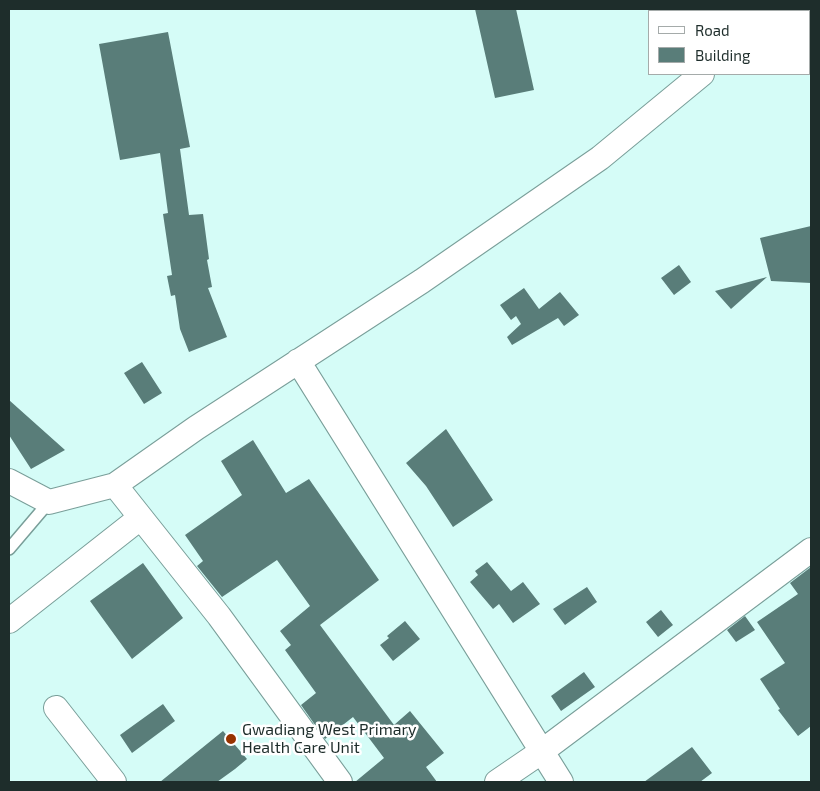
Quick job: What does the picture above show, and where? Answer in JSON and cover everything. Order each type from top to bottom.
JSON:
[{"type":"street","points":[[9,481],[48,502],[115,485],[196,428],[430,275],[600,158],[701,75]]},
{"type":"street","points":[[298,361],[561,782]]},
{"type":"street","points":[[115,485],[219,616],[340,782]]},
{"type":"street","points":[[9,621],[140,518]]},
{"type":"street","points":[[496,782],[541,752],[811,550]]},
{"type":"street","points":[[56,708],[114,782]]},
{"type":"lane","points":[[9,549],[48,502]]},
{"type":"building","points":[[475,9],[516,9],[534,90],[495,98]]},
{"type":"building","points":[[168,32],[190,147],[180,149],[189,215],[203,214],[209,259],[207,260],[212,287],[208,288],[227,337],[189,352],[180,329],[175,295],[171,296],[167,276],[172,275],[163,214],[168,213],[160,153],[120,160],[99,44]]},
{"type":"building","points":[[811,226],[811,283],[771,281],[760,238]]},
{"type":"building","points":[[679,265],[691,282],[674,295],[661,278]]},
{"type":"building","points":[[767,277],[731,309],[715,291]]},
{"type":"building","points":[[524,288],[539,309],[560,292],[579,315],[564,326],[558,318],[512,345],[507,337],[521,324],[516,316],[511,320],[500,305]]},
{"type":"building","points":[[142,362],[162,393],[144,404],[124,373]]},
{"type":"building","points":[[9,400],[65,450],[31,469],[9,435]]},
{"type":"building","points":[[446,429],[493,500],[453,527],[426,486],[406,463]]},
{"type":"building","points":[[253,440],[286,493],[309,479],[379,580],[320,625],[394,725],[410,711],[444,753],[426,767],[437,782],[355,782],[384,758],[353,717],[325,739],[301,705],[316,693],[285,650],[291,645],[280,631],[310,606],[277,560],[222,597],[197,566],[203,561],[185,535],[242,495],[221,461]]},
{"type":"building","points":[[487,562],[511,591],[523,582],[540,604],[513,623],[499,604],[493,609],[470,582],[478,575],[475,571]]},
{"type":"building","points":[[143,563],[183,618],[132,659],[90,601]]},
{"type":"building","points":[[811,567],[811,726],[798,736],[778,710],[780,709],[760,679],[785,663],[757,622],[798,594],[790,583]]},
{"type":"building","points":[[587,587],[597,602],[565,625],[553,609]]},
{"type":"building","points":[[661,610],[673,625],[658,637],[646,622]]},
{"type":"building","points":[[745,616],[755,630],[736,642],[727,630]]},
{"type":"building","points":[[405,621],[420,639],[393,661],[380,645],[389,638],[387,636]]},
{"type":"building","points":[[584,672],[595,687],[561,711],[551,696]]},
{"type":"building","points":[[163,704],[175,721],[132,753],[120,735]]},
{"type":"building","points":[[223,731],[247,759],[235,769],[217,782],[160,782]]},
{"type":"building","points":[[692,747],[712,773],[700,782],[644,782]]},
{"type":"place","name":"Gwadiang West Primary Health Care Unit","points":[[231,739]]}]
